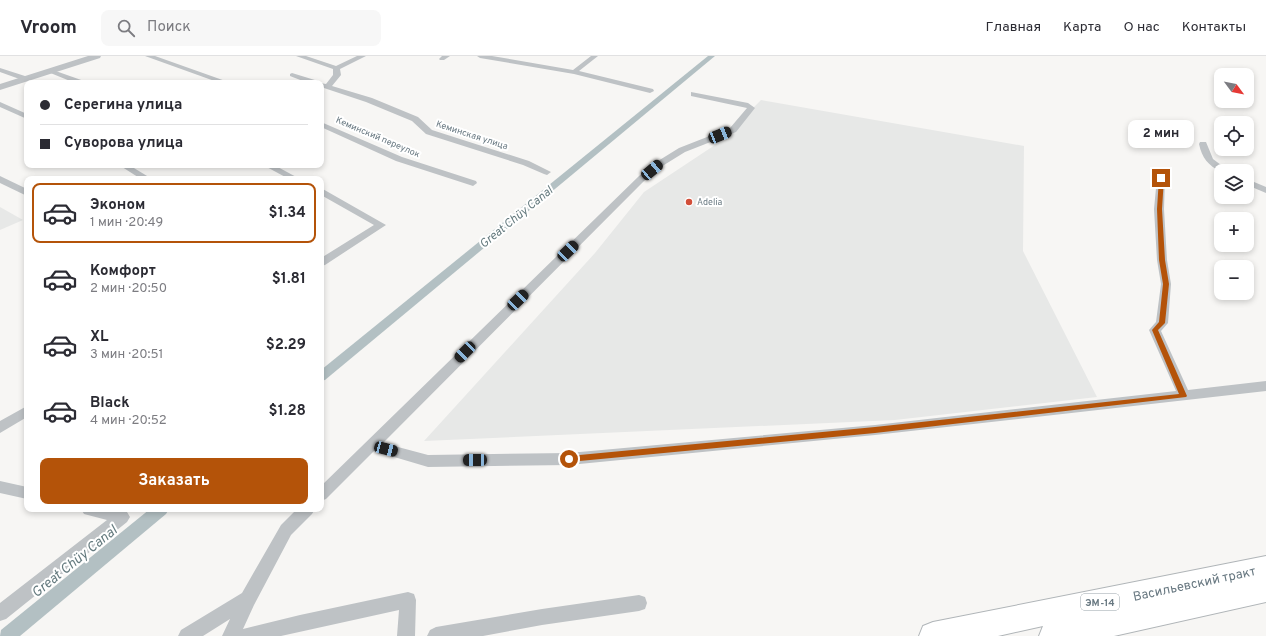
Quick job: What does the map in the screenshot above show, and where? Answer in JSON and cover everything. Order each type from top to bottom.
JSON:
[{"type":"main road","name":"Васильевский тракт","points":[[933,636],[1266,568]]},
{"type":"main road","name":"Васильевский тракт","points":[[1053,636],[1266,590]]},
{"type":"street","points":[[0,87],[97,56]]},
{"type":"street","points":[[148,56],[218,80]]},
{"type":"street","points":[[299,56],[336,68],[363,56]]},
{"type":"street","points":[[480,56],[574,72],[650,91]]},
{"type":"street","points":[[574,72],[595,56]]},
{"type":"street","name":"Кеминская улица","points":[[324,86],[337,75],[336,68]]},
{"type":"street","points":[[0,70],[24,79]]},
{"type":"street","points":[[50,71],[73,80]]},
{"type":"street","points":[[292,74],[307,80]]},
{"type":"street","name":"Кеминская улица","points":[[324,86],[369,100],[415,119],[429,132],[526,163],[547,172]]},
{"type":"street","points":[[324,493],[642,178],[661,163],[682,150],[733,130],[751,108],[748,105],[694,94]]},
{"type":"street","points":[[0,104],[24,116]]},
{"type":"street","name":"Кеминский переулок","points":[[324,125],[400,159],[473,183]]},
{"type":"street","points":[[1203,144],[1205,156],[1214,164]]},
{"type":"street","points":[[128,168],[143,176]]},
{"type":"street","points":[[273,168],[290,176]]},
{"type":"street","points":[[1161,178],[1159,209],[1162,260],[1166,284],[1162,323],[1155,330],[1184,396]]},
{"type":"street","points":[[0,179],[24,191]]},
{"type":"street","points":[[1254,185],[1266,190]]},
{"type":"street","points":[[324,193],[381,224],[324,261]]},
{"type":"street","points":[[372,445],[428,461],[569,459],[882,429],[1266,386]]},
{"type":"street","points":[[0,428],[24,413]]},
{"type":"street","points":[[0,487],[24,489]]},
{"type":"street","points":[[0,613],[122,518],[100,512]]},
{"type":"street","points":[[230,636],[248,599],[286,530],[304,512]]},
{"type":"street","points":[[187,636],[248,599]]},
{"type":"street","points":[[247,636],[408,600],[406,636]]},
{"type":"street","points":[[436,636],[542,617],[639,603]]},
{"type":"shaded area","points":[[761,100],[1024,146],[1023,251],[1097,397],[895,420],[424,441],[595,253],[644,192],[727,137],[738,127]]},
{"type":"shaded area","points":[[0,207],[23,220],[0,230]]},
{"type":"waterway","name":"Great Chüy Canal","points":[[324,375],[712,56]]},
{"type":"waterway","name":"Great Chüy Canal","points":[[7,636],[157,512]]},
{"type":"place","name":"Adelia","points":[[689,202]]},
{"type":"route","points":[[569,459],[875,430],[1184,396],[1155,330],[1162,323],[1166,284],[1162,260],[1159,209],[1161,178]]}]
